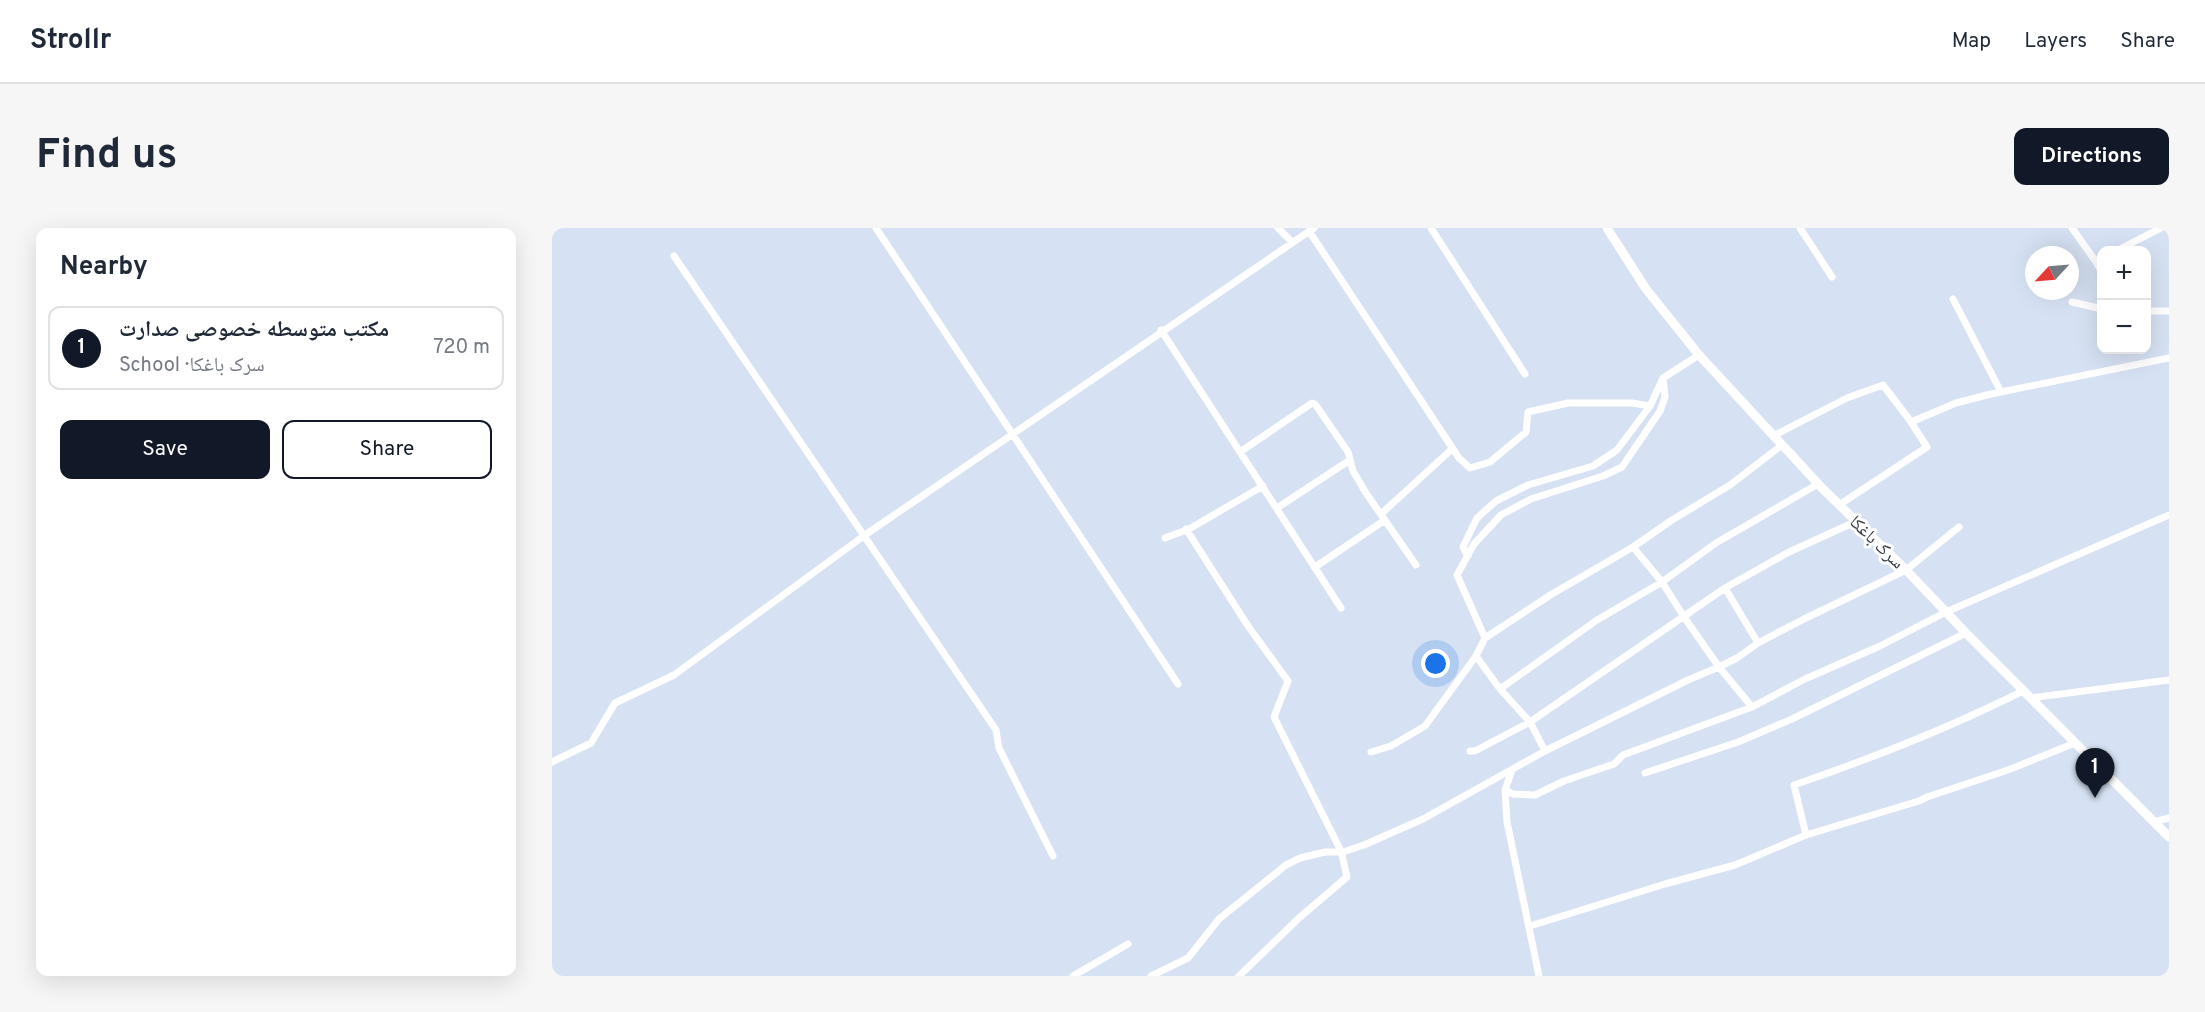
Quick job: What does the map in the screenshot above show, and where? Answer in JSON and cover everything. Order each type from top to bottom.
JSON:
[{"type":"street","points":[[876,228],[1178,684]]},
{"type":"street","points":[[1278,228],[1292,242]]},
{"type":"street","points":[[1431,228],[1525,374]]},
{"type":"street","name":"سرک باغکا","points":[[1607,228],[1646,289],[1699,355],[1773,436],[2169,837]]},
{"type":"street","points":[[1800,228],[1832,277]]},
{"type":"street","points":[[2072,228],[2097,258]]},
{"type":"street","points":[[2126,246],[2161,228]]},
{"type":"street","points":[[552,762],[591,743],[615,703],[674,675],[865,535],[1161,330],[1311,230],[1452,449],[1470,468],[1490,462],[1526,432],[1528,412],[1568,403],[1632,403],[1650,406]]},
{"type":"street","points":[[674,256],[996,730],[999,748],[1053,856]]},
{"type":"street","points":[[1953,299],[2001,392]]},
{"type":"street","points":[[2072,302],[2097,308]]},
{"type":"street","points":[[2151,311],[2169,311]]},
{"type":"street","points":[[1161,330],[1341,608]]},
{"type":"street","points":[[1468,556],[1464,547],[1477,518],[1496,501],[1528,485],[1593,466],[1617,450],[1650,406],[1663,378],[1699,355]]},
{"type":"street","points":[[1911,422],[1956,403],[2169,358]]},
{"type":"street","points":[[1485,638],[1457,575],[1474,544],[1501,515],[1531,499],[1622,468],[1660,411],[1665,398],[1663,378]]},
{"type":"street","points":[[1773,436],[1847,398],[1883,385],[1927,447],[1839,505]]},
{"type":"street","points":[[1240,452],[1312,403],[1317,406],[1348,452],[1353,471],[1416,565]]},
{"type":"street","points":[[1371,752],[1390,746],[1425,726],[1476,656],[1485,638],[1552,594],[1633,547],[1730,485],[1782,445]]},
{"type":"street","points":[[1315,567],[1383,517],[1452,449]]},
{"type":"street","points":[[1277,508],[1350,460]]},
{"type":"street","points":[[1500,688],[1597,620],[1662,582],[1716,543],[1818,484]]},
{"type":"street","points":[[1165,538],[1186,529],[1263,486]]},
{"type":"street","points":[[1505,789],[1513,794],[1535,795],[1564,781],[1614,764],[1623,755],[1752,707],[1805,679],[1880,646],[1946,612],[2169,515]]},
{"type":"street","points":[[1470,751],[1475,751],[1530,722],[1725,588],[1789,552],[1857,521]]},
{"type":"street","points":[[1150,976],[1188,958],[1219,919],[1286,865],[1300,858],[1325,852],[1343,852],[1364,845],[1423,819],[1545,751],[1737,658],[1758,643],[1804,618],[1906,570],[1959,527]]},
{"type":"street","points":[[1186,529],[1248,626],[1288,681],[1275,717],[1341,851],[1347,877],[1299,918],[1239,976]]},
{"type":"street","points":[[1633,547],[1662,582],[1683,617],[1719,667],[1752,707]]},
{"type":"street","points":[[1725,588],[1758,643]]},
{"type":"street","points":[[1645,773],[1738,742],[1792,719],[1966,633]]},
{"type":"street","points":[[1476,656],[1530,722],[1545,751]]},
{"type":"street","points":[[1806,835],[1794,785],[1917,739],[2026,694],[2169,680]]},
{"type":"street","points":[[1530,926],[1735,865],[1806,835],[1919,801],[2008,770],[2075,743]]},
{"type":"street","points":[[1512,770],[1505,789],[1507,822],[1539,976]]},
{"type":"street","points":[[2154,822],[2169,818]]},
{"type":"street","points":[[1073,976],[1128,944]]},
{"type":"place","name":"مکتب متوسطه خصوصی صدارت","points":[[2095,798]]}]
